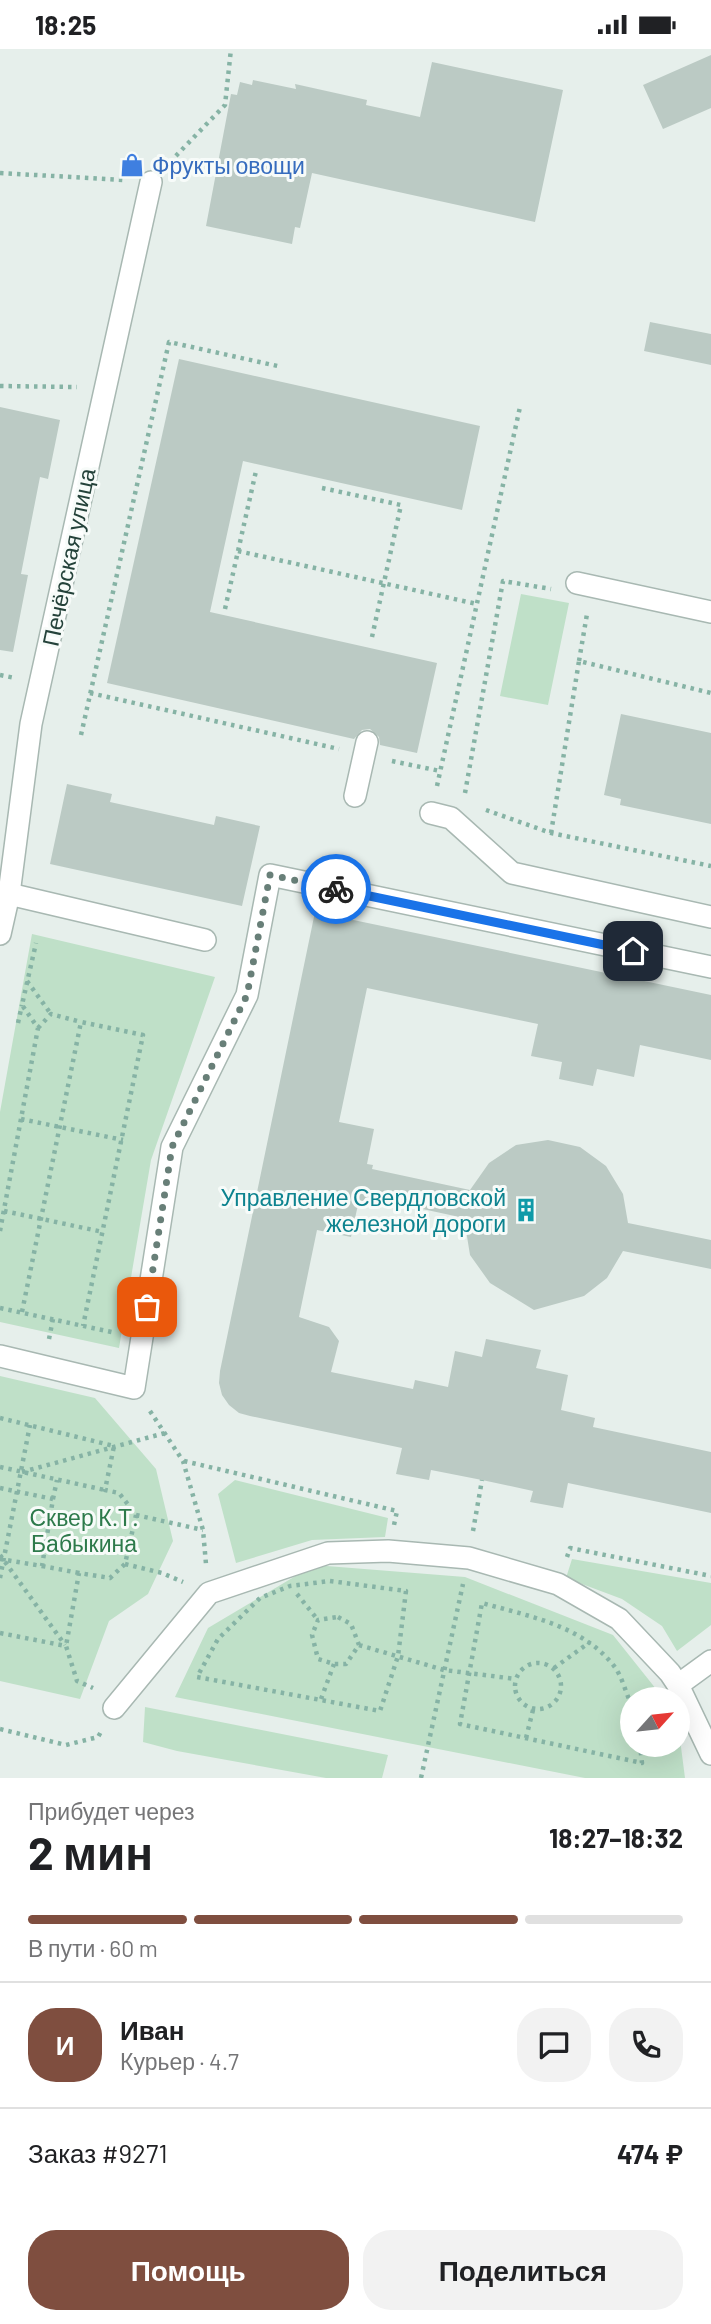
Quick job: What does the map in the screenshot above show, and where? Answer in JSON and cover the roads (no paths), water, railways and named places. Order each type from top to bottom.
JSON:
[{"type":"street","name":"Печёрская улица","points":[[0,934],[9,894],[31,723],[151,182]]},
{"type":"street","points":[[585,585],[711,613]]},
{"type":"street","points":[[355,796],[366,748]]},
{"type":"street","points":[[431,813],[451,818],[512,873],[711,917]]},
{"type":"street","points":[[0,1356],[134,1388],[172,1147],[247,995],[270,875],[711,967]]},
{"type":"street","points":[[9,894],[205,940]]},
{"type":"street","points":[[114,1708],[209,1593],[328,1553],[388,1551],[469,1558],[558,1584],[619,1619],[670,1673],[711,1754]]},
{"type":"street","points":[[678,1685],[711,1661]]},
{"type":"place","name":"Фрукты овощи","points":[[132,165]]},
{"type":"place","name":"Управление Свердловской железной дороги","points":[[526,1210]]},
{"type":"park label","name":"Сквер К.Т. Бабыкина","points":[[84,1530]]}]
